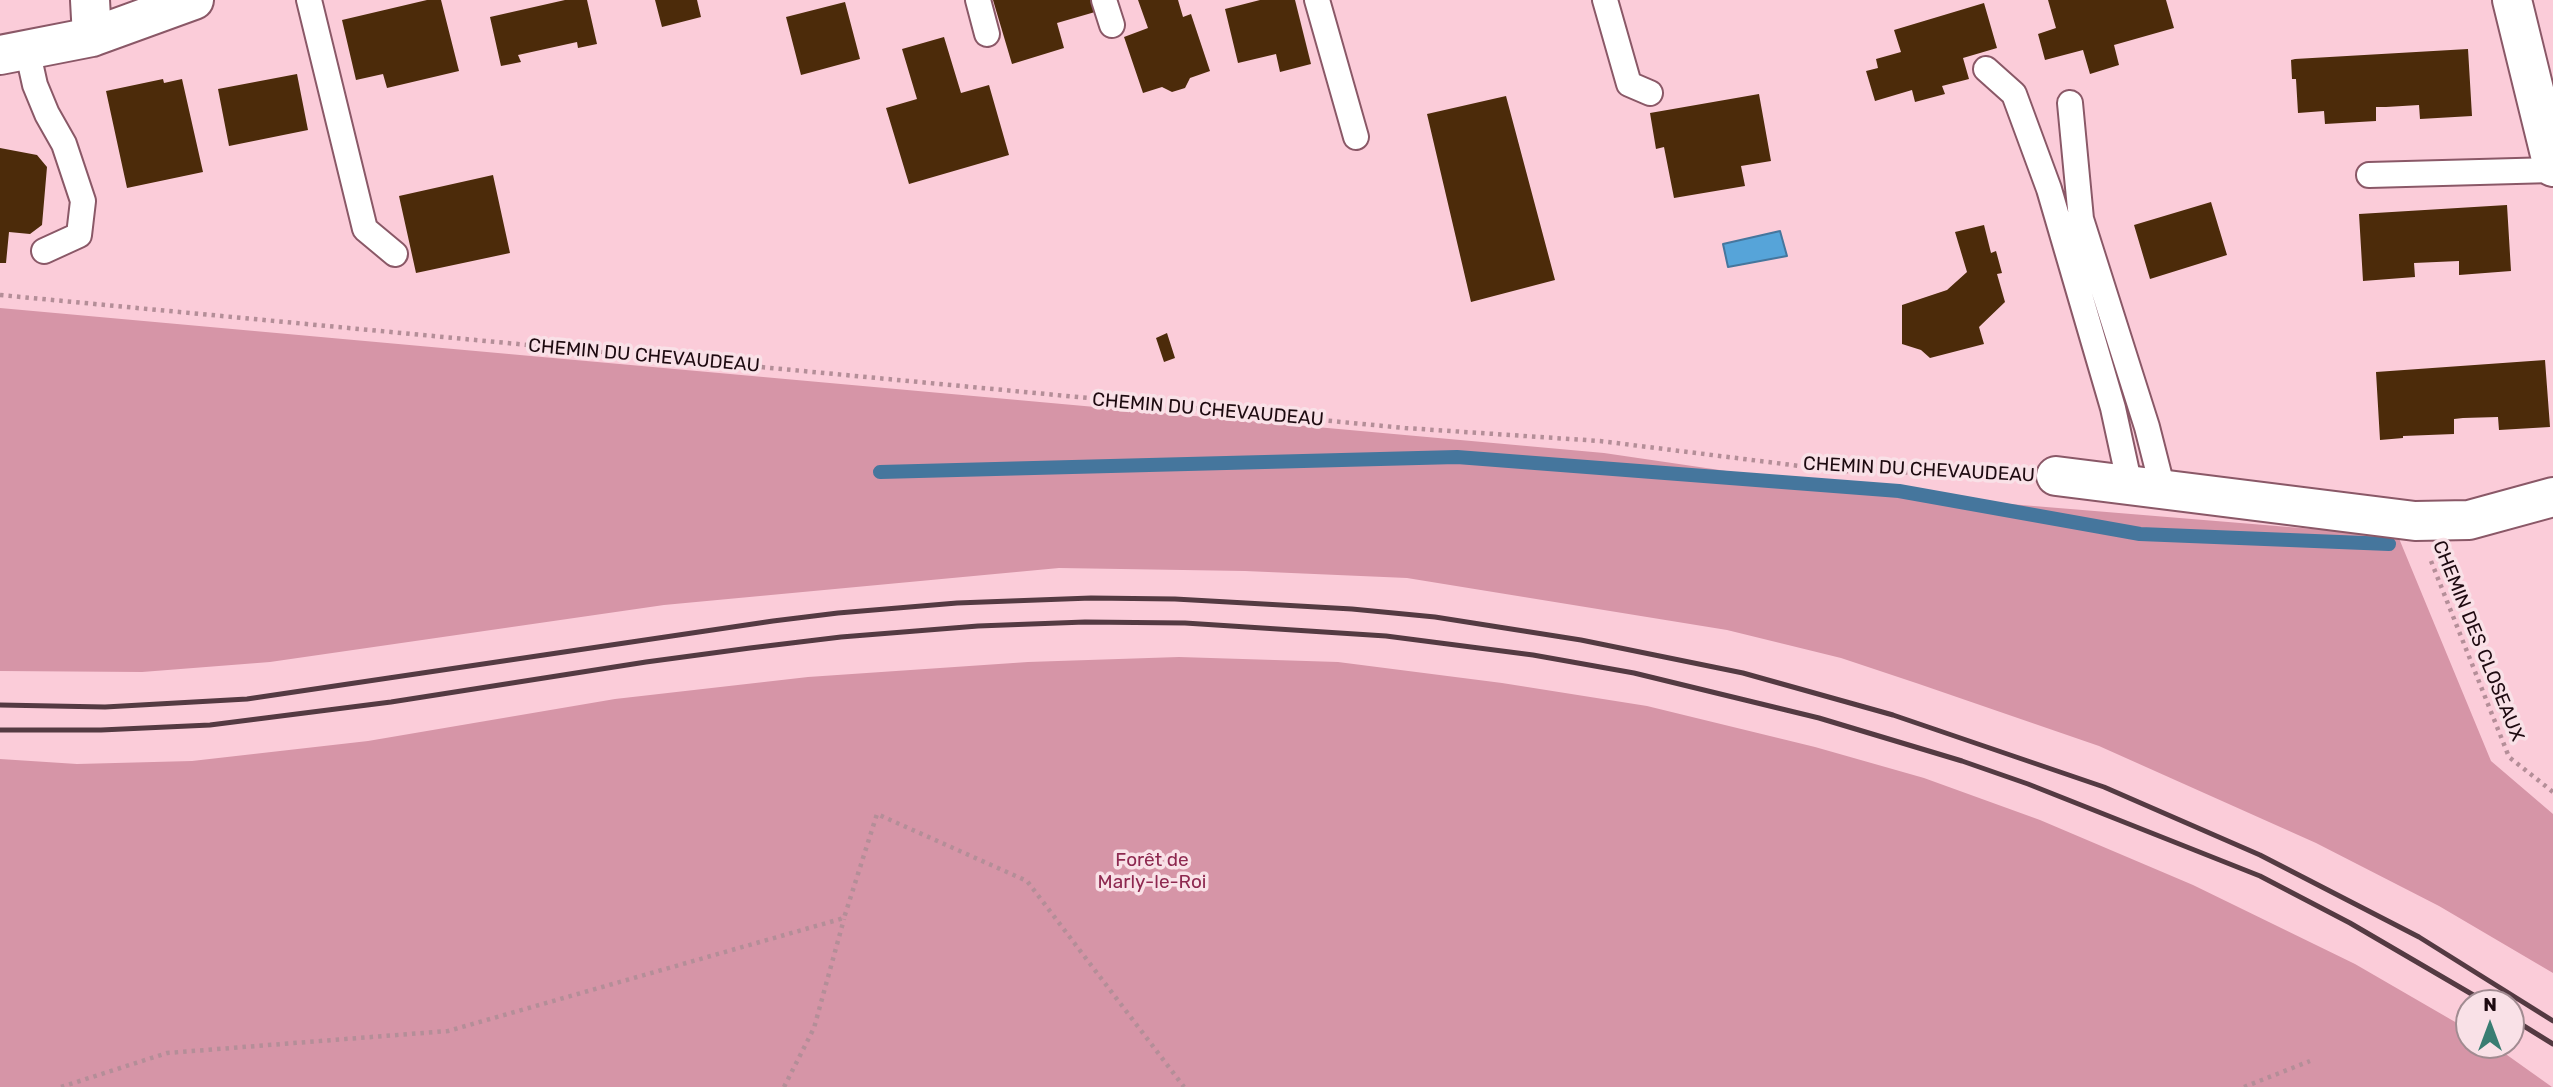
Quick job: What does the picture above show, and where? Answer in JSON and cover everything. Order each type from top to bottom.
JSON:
[{"type":"street","points":[[14,52],[91,18],[194,0]]},
{"type":"street","points":[[2512,0],[2553,169]]},
{"type":"street","name":"CHEMIN DU CHEVAUDEAU","points":[[2056,477],[2416,522],[2469,520],[2553,497]]},
{"type":"lane","points":[[309,0],[365,229],[395,254]]},
{"type":"lane","points":[[978,0],[987,34]]},
{"type":"lane","points":[[1104,0],[1112,25]]},
{"type":"lane","points":[[1317,0],[1356,137]]},
{"type":"lane","points":[[1605,0],[1629,84],[1650,93]]},
{"type":"lane","points":[[14,52],[35,85],[64,144],[83,201],[79,235],[44,251]]},
{"type":"lane","points":[[1986,69],[2014,94],[2049,189],[2113,408],[2146,488]]},
{"type":"lane","points":[[2070,103],[2081,219],[2147,427],[2146,488]]},
{"type":"lane","points":[[2369,175],[2553,169]]},
{"type":"path","name":"CHEMIN DU CHEVAUDEAU","points":[[0,295],[1391,427],[1600,441],[1840,471],[2056,477]]},
{"type":"path","name":"CHEMIN DES CLOSEAUX","points":[[2416,522],[2509,757],[2553,792]]},
{"type":"path","points":[[784,1087],[814,1028],[877,814],[1027,881],[1184,1087]]},
{"type":"path","points":[[61,1087],[167,1053],[449,1031],[844,919]]},
{"type":"path","points":[[2244,1087],[2310,1061]]},
{"type":"green space","points":[[0,308],[1604,453],[1876,493],[2398,536],[2491,761],[2553,814],[2553,973],[2439,906],[2316,843],[2099,746],[1841,658],[1727,630],[1407,578],[1245,571],[1059,568],[664,605],[270,662],[142,672],[0,671]]},
{"type":"green space","name":"Forêt de Marly-le-Roi","points":[[1179,657],[1338,662],[1502,683],[1647,706],[1815,747],[1924,778],[2040,820],[2193,885],[2355,964],[2455,1022],[2455,1059],[2513,1059],[2552,1087],[0,1087],[0,759],[77,764],[192,761],[368,741],[615,699],[808,677],[1028,662]]},
{"type":"water","points":[[1780,231],[1787,256],[1728,267],[1723,244]]},
{"type":"building","points":[[427,0],[441,0],[459,71],[387,88],[383,74],[356,80],[342,20]]},
{"type":"building","points":[[565,0],[587,0],[597,44],[578,48],[577,42],[518,55],[521,62],[501,66],[490,17]]},
{"type":"building","points":[[655,0],[697,0],[701,17],[662,27]]},
{"type":"building","points":[[993,0],[1091,0],[1095,12],[1057,23],[1064,48],[1012,64]]},
{"type":"building","points":[[1138,0],[1178,0],[1183,17],[1191,14],[1210,71],[1190,78],[1185,88],[1172,92],[1162,87],[1143,93],[1124,37],[1148,28]]},
{"type":"building","points":[[1260,0],[1295,0],[1311,64],[1280,72],[1276,54],[1238,63],[1225,9]]},
{"type":"building","points":[[2048,0],[2166,0],[2174,28],[2114,45],[2119,65],[2090,74],[2083,50],[2045,60],[2038,34],[2056,28]]},
{"type":"building","points":[[845,2],[860,59],[801,75],[786,17]]},
{"type":"building","points":[[1984,3],[1997,48],[1963,58],[1969,79],[1942,86],[1945,94],[1915,102],[1912,90],[1875,101],[1866,71],[1878,68],[1876,59],[1901,52],[1894,30]]},
{"type":"building","points":[[944,37],[961,93],[989,85],[1009,155],[909,184],[886,108],[917,99],[902,49]]},
{"type":"building","points":[[2468,49],[2472,116],[2420,119],[2419,105],[2376,107],[2376,121],[2325,124],[2324,111],[2298,113],[2296,79],[2292,79],[2291,60]]},
{"type":"building","points":[[297,74],[308,130],[229,146],[218,89]]},
{"type":"building","points":[[163,79],[164,83],[182,79],[203,172],[127,188],[106,91]]},
{"type":"building","points":[[1759,94],[1771,161],[1741,166],[1745,186],[1674,198],[1664,147],[1656,149],[1650,113]]},
{"type":"building","points":[[1506,96],[1555,280],[1471,302],[1427,114]]},
{"type":"building","points":[[0,148],[37,155],[47,167],[42,225],[30,234],[9,232],[6,263],[0,263]]},
{"type":"building","points":[[493,175],[510,253],[416,273],[399,196]]},
{"type":"building","points":[[2211,202],[2227,255],[2150,279],[2134,225]]},
{"type":"building","points":[[2507,205],[2511,271],[2459,275],[2459,261],[2414,263],[2415,277],[2363,281],[2359,214]]},
{"type":"building","points":[[1984,225],[1991,253],[1996,251],[2002,273],[1997,274],[2005,302],[1979,327],[1984,344],[1930,358],[1921,350],[1902,344],[1902,305],[1947,290],[1967,272],[1955,232]]},
{"type":"building","points":[[1167,333],[1175,358],[1164,362],[1156,338]]},
{"type":"building","points":[[2545,360],[2550,427],[2499,430],[2498,417],[2463,418],[2454,419],[2454,434],[2403,436],[2380,440],[2376,372]]},
{"type":"waterway","points":[[880,472],[1457,457],[1899,491],[2140,534],[2389,544]]},
{"type":"railway","points":[[0,705],[105,707],[247,699],[773,621],[957,603],[1091,598],[1175,599],[1352,609],[1435,617],[1581,640],[1743,673],[1893,715],[2104,787],[2260,855],[2419,937],[2553,1021]]},
{"type":"railway","points":[[0,730],[101,730],[210,725],[391,702],[750,648],[841,637],[978,626],[1085,622],[1185,623],[1386,636],[1533,655],[1634,673],[1819,718],[1962,761],[2028,784],[2260,876],[2350,923],[2463,989]]},
{"type":"railway","points":[[2525,1027],[2553,1044]]}]
